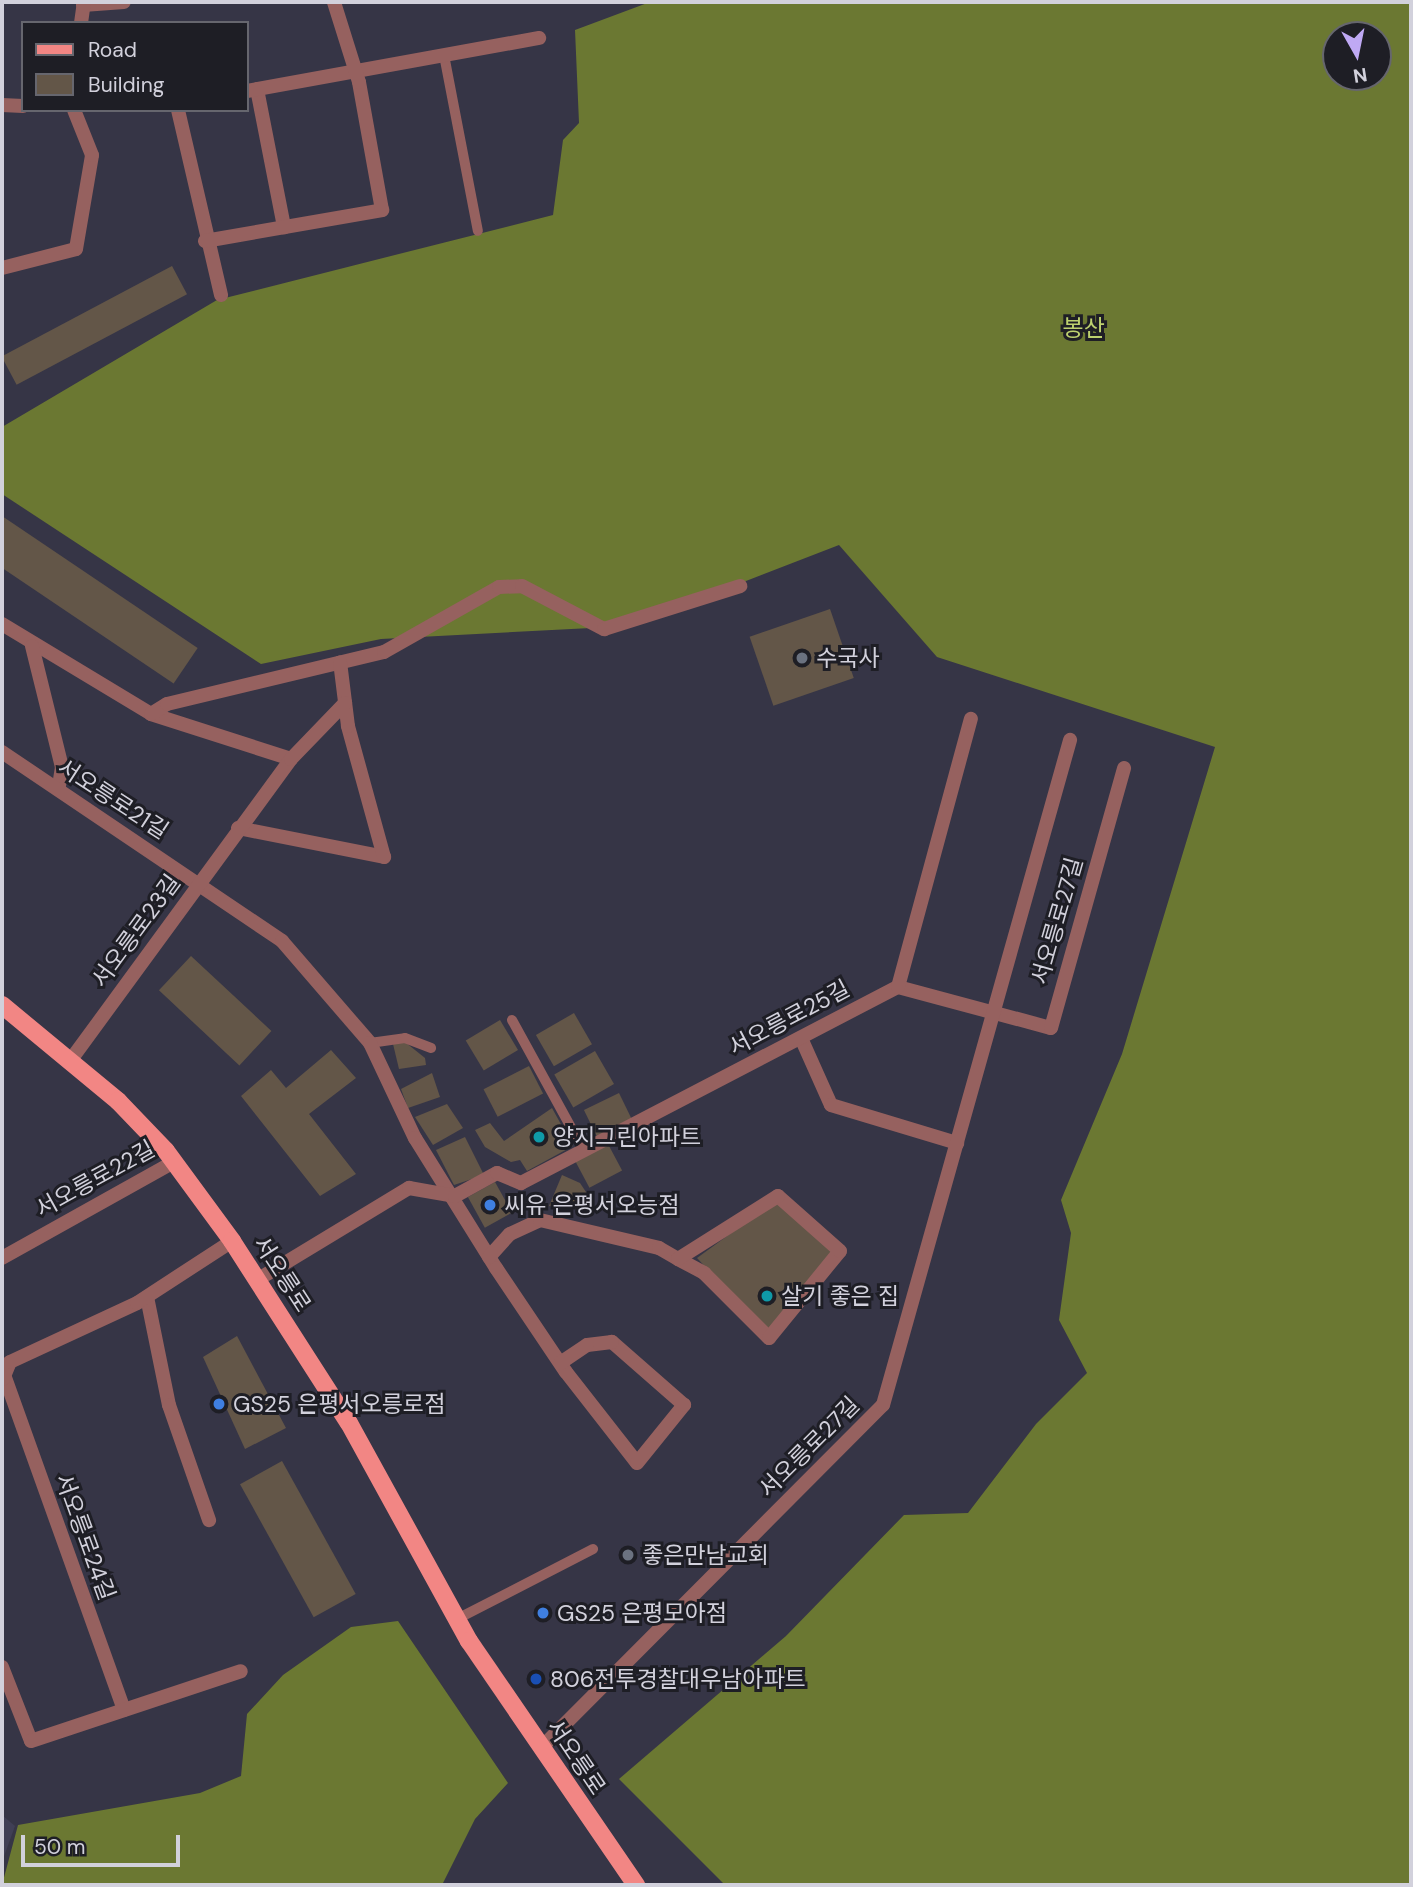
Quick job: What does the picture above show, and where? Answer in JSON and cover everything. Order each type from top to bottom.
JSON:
[{"type":"main road","name":"서오릉로","points":[[2,1005],[70,1061],[174,1162],[232,1241],[349,1423],[457,1619],[541,1748],[636,1885]]},
{"type":"street","points":[[83,4],[124,2]]},
{"type":"street","points":[[205,241],[382,210],[359,82],[351,73],[334,2]]},
{"type":"street","points":[[284,227],[252,90],[539,38]]},
{"type":"street","points":[[2,105],[21,106]]},
{"type":"street","points":[[2,268],[76,249],[92,155],[75,112]]},
{"type":"street","points":[[178,112],[205,241],[221,295]]},
{"type":"street","points":[[151,714],[167,704],[384,652],[499,587],[522,586],[604,629],[740,586]]},
{"type":"street","points":[[2,624],[32,646],[151,714],[291,759]]},
{"type":"street","points":[[32,646],[62,767],[59,788]]},
{"type":"street","points":[[238,828],[384,857],[345,703],[340,662]]},
{"type":"street","name":"서오릉로23길","points":[[70,1061],[291,759],[345,703]]},
{"type":"street","points":[[971,719],[898,987],[993,1015]]},
{"type":"street","name":"서오릉로27길","points":[[541,1748],[883,1405],[1070,740]]},
{"type":"street","name":"서오릉로21길","points":[[2,752],[199,884]]},
{"type":"street","name":"서오릉로27길","points":[[993,1015],[1051,1028],[1124,768]]},
{"type":"street","points":[[199,884],[282,942],[370,1043],[415,1138],[455,1196],[489,1257],[560,1363],[637,1463],[684,1405],[612,1342],[587,1345],[560,1363]]},
{"type":"street","name":"서오릉로25길","points":[[455,1196],[497,1173],[521,1183],[898,987]]},
{"type":"street","points":[[801,1038],[831,1105],[957,1143]]},
{"type":"street","name":"서오릉로22길","points":[[2,1258],[174,1162]]},
{"type":"street","points":[[257,1280],[409,1188],[455,1196]]},
{"type":"street","points":[[489,1257],[510,1234],[540,1220],[659,1248],[678,1259],[704,1273],[769,1338],[840,1251],[778,1196],[678,1259]]},
{"type":"street","name":"서오릉로24길","points":[[124,1710],[2,1376],[10,1362],[147,1297],[232,1241]]},
{"type":"street","points":[[147,1297],[169,1405],[209,1520]]},
{"type":"street","points":[[2,1667],[31,1741],[241,1671]]},
{"type":"lane","points":[[444,55],[478,231]]},
{"type":"lane","points":[[512,1020],[583,1151]]},
{"type":"lane","points":[[370,1043],[405,1038],[431,1048]]},
{"type":"lane","points":[[457,1619],[593,1549]]},
{"type":"shaded area","points":[[2,1815],[15,1826],[2,1862]]},
{"type":"green space","name":"봉산","points":[[650,2],[1411,2],[1411,1885],[725,1885],[619,1779],[786,1636],[904,1515],[968,1513],[1036,1424],[1087,1373],[1059,1320],[1071,1233],[1061,1200],[1122,1054],[1215,747],[937,657],[839,545],[630,626],[381,639],[261,664],[2,494],[2,427],[217,300],[553,215],[563,140],[579,123],[575,30]]},
{"type":"green space","points":[[398,1621],[508,1783],[475,1819],[442,1885],[2,1885],[18,1825],[200,1793],[241,1776],[247,1714],[283,1675],[351,1627]]},
{"type":"building","points":[[172,266],[187,294],[17,385],[2,356]]},
{"type":"building","points":[[2,516],[198,648],[174,684],[2,568]]},
{"type":"building","name":"수국사","points":[[830,609],[854,678],[773,706],[750,637]]},
{"type":"building","points":[[191,956],[271,1031],[239,1065],[159,990]]},
{"type":"building","points":[[574,1013],[592,1044],[554,1066],[536,1035]]},
{"type":"building","points":[[500,1020],[518,1050],[484,1071],[466,1041]]},
{"type":"building","points":[[405,1042],[425,1058],[426,1065],[399,1069],[393,1044]]},
{"type":"building","points":[[331,1050],[356,1078],[309,1114],[356,1174],[320,1196],[241,1096],[271,1070],[286,1088]]},
{"type":"building","points":[[595,1051],[614,1084],[573,1107],[554,1074]]},
{"type":"building","points":[[529,1066],[543,1094],[498,1117],[484,1089]]},
{"type":"building","points":[[432,1073],[440,1097],[408,1108],[401,1089]]},
{"type":"building","points":[[619,1093],[632,1120],[597,1137],[584,1110]]},
{"type":"building","points":[[447,1104],[463,1128],[433,1145],[415,1117]]},
{"type":"building","name":"양지그린아파트","points":[[552,1108],[573,1146],[527,1171],[520,1160],[511,1162],[485,1147],[475,1130],[490,1123],[504,1141]]},
{"type":"building","points":[[465,1137],[484,1175],[454,1185],[436,1150]]},
{"type":"building","points":[[608,1144],[622,1170],[589,1188],[575,1161]]},
{"type":"building","points":[[562,1175],[580,1183],[590,1198],[588,1210],[549,1206]]},
{"type":"building","name":"씨유 은평서오능점","points":[[495,1182],[512,1213],[485,1228],[468,1197]]},
{"type":"building","name":"살기 좋은 집","points":[[779,1198],[837,1251],[769,1335],[697,1258]]},
{"type":"building","points":[[237,1336],[286,1428],[245,1449],[203,1357]]},
{"type":"building","points":[[282,1461],[356,1594],[314,1617],[240,1484]]},
{"type":"place","name":"수국사","points":[[802,658]]},
{"type":"place","name":"양지그린아파트","points":[[539,1137]]},
{"type":"place","name":"씨유 은평서오능점","points":[[490,1205]]},
{"type":"place","name":"살기 좋은 집","points":[[767,1296]]},
{"type":"place","name":"GS25 은평서오릉로점","points":[[219,1404]]},
{"type":"place","name":"좋은만남교회","points":[[628,1555]]},
{"type":"place","name":"GS25 은평모아점","points":[[543,1613]]},
{"type":"place","name":"806전투경찰대우남아파트","points":[[536,1679]]}]
